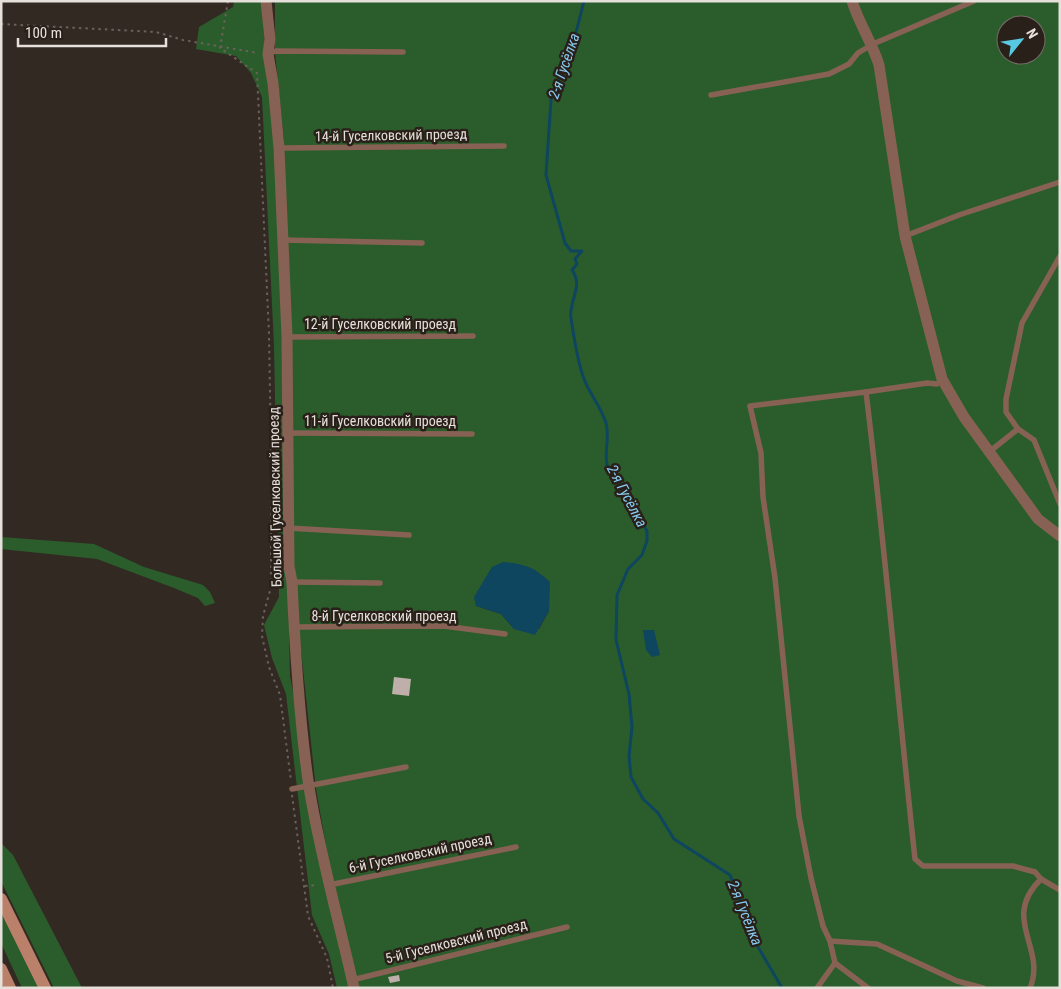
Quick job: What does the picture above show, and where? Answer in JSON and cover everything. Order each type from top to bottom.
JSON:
[{"type":"main road","points":[[1,899],[45,988]]},
{"type":"main road","points":[[1,969],[10,988]]},
{"type":"street","name":"Большой Гуселковский проезд","points":[[266,1],[270,39],[268,54],[274,83],[279,148],[287,337],[288,566],[292,582],[297,685],[310,787],[329,885],[353,984]]},
{"type":"street","points":[[852,1],[858,20],[873,44],[879,65],[905,236],[942,379],[964,417],[1038,519],[1060,536]]},
{"type":"lane","points":[[711,95],[829,74],[849,64],[858,53],[873,44],[974,1]]},
{"type":"lane","points":[[268,54],[276,51],[403,52]]},
{"type":"lane","name":"14-й Гуселковский проезд","points":[[279,148],[504,146]]},
{"type":"lane","points":[[905,236],[959,215],[1060,182]]},
{"type":"lane","points":[[283,240],[422,243]]},
{"type":"lane","points":[[1060,256],[1022,323],[1006,399],[1006,412],[1018,429],[1034,440],[1060,504]]},
{"type":"lane","name":"12-й Гуселковский проезд","points":[[287,337],[473,336]]},
{"type":"lane","points":[[868,988],[835,963],[830,941],[822,926],[811,878],[799,816],[775,578],[763,496],[761,453],[750,406],[927,383],[937,384]]},
{"type":"lane","points":[[866,392],[885,548],[887,593],[914,859],[923,866],[1013,866],[1035,872],[1041,879],[1060,890]]},
{"type":"lane","points":[[989,452],[1018,429]]},
{"type":"lane","name":"11-й Гуселковский проезд","points":[[288,433],[472,434]]},
{"type":"lane","points":[[288,528],[409,535]]},
{"type":"lane","points":[[292,582],[380,583]]},
{"type":"lane","name":"8-й Гуселковский проезд","points":[[294,627],[444,626],[505,634]]},
{"type":"lane","points":[[292,789],[406,767]]},
{"type":"lane","name":"6-й Гуселковский проезд","points":[[329,885],[516,847]]},
{"type":"lane","points":[[1030,988],[1034,980],[1033,964],[1022,910],[1026,897],[1041,879]]},
{"type":"lane","name":"5-й Гуселковский проезд","points":[[353,984],[567,927]]},
{"type":"lane","points":[[830,941],[877,944],[957,981],[983,988]]},
{"type":"lane","points":[[817,988],[835,963]]},
{"type":"path","points":[[220,48],[228,1]]},
{"type":"path","points":[[1,24],[156,32],[220,48],[268,54]]},
{"type":"path","points":[[220,48],[257,73],[269,334],[271,450],[272,588],[263,616],[262,636],[269,667],[280,695],[308,916],[327,958],[333,988]]},
{"type":"path","points":[[305,886],[329,885]]},
{"type":"green space","points":[[234,1],[261,1],[275,151],[284,385],[290,676],[351,988],[337,988],[329,954],[312,915],[286,694],[272,658],[264,625],[279,597],[274,346],[262,97],[251,73],[236,56],[196,49],[199,27],[233,7]]},
{"type":"green space","points":[[275,1],[1060,1],[1060,988],[357,988],[332,880],[316,789],[292,567],[284,141],[275,53]],"holes":[[[492,567],[549,611],[539,629],[514,629],[501,614],[476,606],[485,580]]]},
{"type":"green space","points":[[1,537],[94,544],[144,567],[203,585],[210,592],[215,603],[205,606],[198,598],[97,559],[1,549]]},
{"type":"green space","points":[[1,843],[13,855],[82,988],[54,988],[1,881]]},
{"type":"green space","points":[[1,905],[42,988],[22,988],[1,943]]},
{"type":"water","points":[[503,562],[529,567],[550,582],[549,611],[535,635],[514,629],[501,614],[476,606],[474,597],[492,567]]},
{"type":"water","points":[[643,630],[654,630],[660,655],[652,657],[646,650]]},
{"type":"building","points":[[394,677],[411,679],[409,696],[392,694]]},
{"type":"building","points":[[399,975],[400,981],[390,983],[388,977]]},
{"type":"waterway","name":"2-я Гусёлка","points":[[584,1],[567,68],[556,83],[551,100],[546,175],[565,243],[571,251],[582,251],[575,259],[577,264],[572,270],[575,276],[576,288],[571,318],[582,372],[606,423],[607,465],[647,531],[647,541],[642,555],[628,569],[617,595],[616,640],[629,694],[632,727],[629,756],[631,777],[643,799],[658,813],[674,839],[730,875],[758,947],[782,988]]}]
